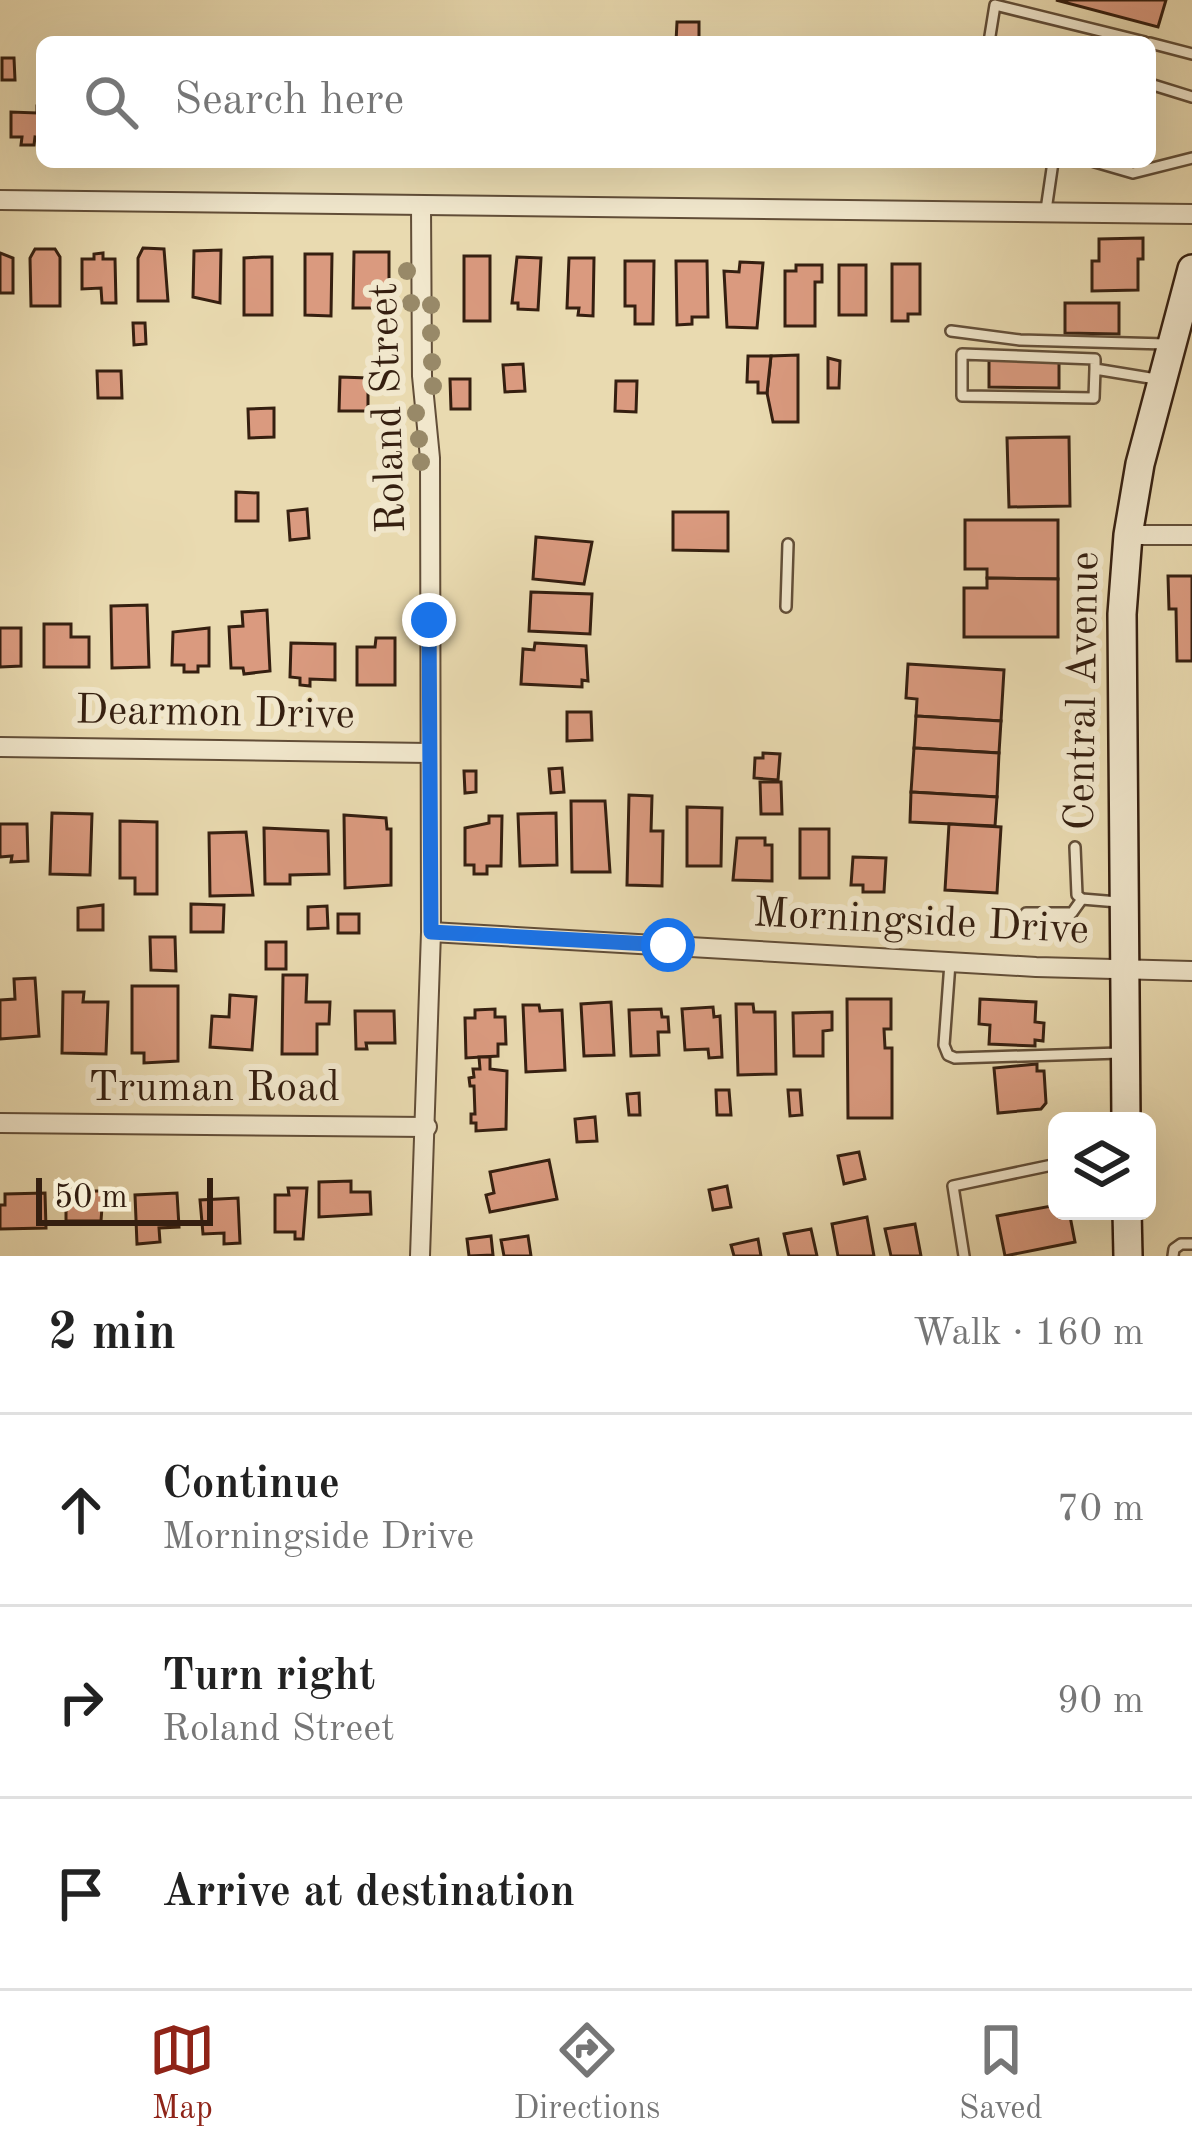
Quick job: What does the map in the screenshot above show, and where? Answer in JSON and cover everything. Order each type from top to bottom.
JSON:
[{"type":"main road","name":"Central Avenue","points":[[1126,1112],[1122,614],[1128,536],[1140,464],[1192,269]]},
{"type":"main road","points":[[1127,1220],[1128,1256]]},
{"type":"street","points":[[0,200],[1192,214]]},
{"type":"street","name":"Roland Street","points":[[420,1256],[431,932],[430,458],[422,376],[421,205]]},
{"type":"street","points":[[1128,536],[1192,535]]},
{"type":"street","name":"Dearmon Drive","points":[[0,747],[429,753]]},
{"type":"street","name":"Morningside Drive","points":[[431,932],[1192,971]]},
{"type":"street","name":"Truman Road","points":[[0,1124],[427,1126]]},
{"type":"lane","points":[[990,36],[994,5],[1120,36]]},
{"type":"lane","points":[[1156,45],[1192,54]]},
{"type":"lane","points":[[1156,86],[1192,98]]},
{"type":"lane","points":[[1156,167],[1192,158]]},
{"type":"lane","points":[[1046,212],[1052,168]]},
{"type":"lane","points":[[1116,168],[1133,173],[1153,168]]},
{"type":"lane","points":[[951,331],[1020,340],[1171,344]]},
{"type":"lane","points":[[962,354],[1095,358],[1095,369],[1094,398],[962,396],[962,354]]},
{"type":"lane","points":[[1095,369],[1161,380]]},
{"type":"lane","points":[[786,607],[788,544]]},
{"type":"lane","points":[[1076,847],[1077,895],[1124,902]]},
{"type":"lane","points":[[1026,913],[1072,913],[1082,899]]},
{"type":"lane","points":[[950,961],[944,1045],[948,1055],[1126,1053]]},
{"type":"lane","points":[[964,1256],[953,1186],[1048,1166]]},
{"type":"lane","points":[[1173,1256],[1181,1244],[1192,1244]]},
{"type":"building","points":[[1056,0],[1166,0],[1158,27]]},
{"type":"building","points":[[677,22],[699,22],[699,36],[676,36]]},
{"type":"building","points":[[2,58],[14,58],[15,80],[2,80]]},
{"type":"building","points":[[11,112],[36,113],[34,145],[21,145],[22,137],[11,137]]},
{"type":"building","points":[[1143,238],[1138,290],[1092,291],[1092,261],[1099,261],[1099,239]]},
{"type":"building","points":[[143,248],[164,249],[168,301],[138,301],[138,258]]},
{"type":"building","points":[[35,249],[55,249],[60,257],[60,306],[31,306],[30,258]]},
{"type":"building","points":[[221,250],[220,303],[193,297],[194,251]]},
{"type":"building","points":[[354,252],[389,252],[389,308],[353,308]]},
{"type":"building","points":[[0,253],[13,258],[13,293],[0,293]]},
{"type":"building","points":[[103,253],[103,259],[115,259],[116,303],[102,303],[101,288],[82,289],[82,259]]},
{"type":"building","points":[[305,254],[332,254],[331,316],[305,315]]},
{"type":"building","points":[[464,256],[490,256],[490,321],[464,321]]},
{"type":"building","points":[[272,257],[272,315],[244,315],[244,258]]},
{"type":"building","points":[[517,257],[541,258],[538,310],[518,309],[518,303],[512,303]]},
{"type":"building","points":[[569,258],[594,258],[593,316],[567,308]]},
{"type":"building","points":[[625,261],[654,261],[653,324],[635,324],[635,306],[625,306]]},
{"type":"building","points":[[676,261],[707,261],[708,317],[692,317],[692,324],[677,325]]},
{"type":"building","points":[[740,262],[763,263],[757,328],[727,327],[724,271],[739,272]]},
{"type":"building","points":[[892,264],[920,264],[920,314],[908,314],[908,321],[892,321]]},
{"type":"building","points":[[796,265],[822,265],[822,282],[815,282],[815,326],[785,326],[785,271],[796,271]]},
{"type":"building","points":[[839,265],[866,265],[866,315],[839,315]]},
{"type":"building","points":[[1065,303],[1119,303],[1119,334],[1065,333]]},
{"type":"building","points":[[133,323],[145,323],[146,344],[134,345]]},
{"type":"building","points":[[798,355],[798,422],[773,422],[767,393],[771,356]]},
{"type":"building","points":[[748,356],[771,356],[767,393],[758,393],[758,382],[747,382]]},
{"type":"building","points":[[828,358],[840,361],[839,388],[828,388]]},
{"type":"building","points":[[989,358],[1059,360],[1059,388],[989,387]]},
{"type":"building","points":[[523,364],[525,391],[505,392],[503,365]]},
{"type":"building","points":[[97,371],[121,371],[122,398],[98,398]]},
{"type":"building","points":[[340,377],[368,378],[368,411],[339,411]]},
{"type":"building","points":[[450,379],[470,379],[470,409],[451,409]]},
{"type":"building","points":[[616,381],[637,381],[636,412],[615,411]]},
{"type":"building","points":[[274,408],[274,437],[249,438],[248,409]]},
{"type":"building","points":[[1069,437],[1070,506],[1009,507],[1007,438]]},
{"type":"building","points":[[236,492],[258,493],[258,521],[236,521]]},
{"type":"building","points":[[307,509],[309,538],[290,540],[288,511]]},
{"type":"building","points":[[673,512],[728,512],[728,551],[673,550]]},
{"type":"building","points":[[965,520],[1058,520],[1058,579],[987,578],[987,569],[965,569]]},
{"type":"building","points":[[536,537],[592,542],[584,584],[533,579]]},
{"type":"building","points":[[1168,576],[1192,576],[1192,661],[1177,661],[1176,609],[1169,609]]},
{"type":"building","points":[[987,578],[1058,579],[1058,637],[964,637],[964,588],[987,588]]},
{"type":"building","points":[[531,592],[592,594],[590,634],[529,631]]},
{"type":"building","points":[[147,605],[149,667],[112,668],[111,606]]},
{"type":"building","points":[[267,610],[270,671],[244,674],[243,668],[231,668],[229,627],[243,626],[242,612]]},
{"type":"building","points":[[44,624],[71,624],[71,637],[89,637],[89,667],[44,667]]},
{"type":"building","points":[[0,628],[21,628],[21,666],[0,667]]},
{"type":"building","points":[[209,628],[209,666],[184,672],[184,665],[172,665],[173,632]]},
{"type":"building","points":[[376,638],[395,638],[395,685],[357,685],[357,647],[375,647]]},
{"type":"building","points":[[291,643],[335,644],[335,680],[310,679],[310,686],[290,677]]},
{"type":"building","points":[[535,643],[586,646],[588,681],[582,680],[582,687],[521,684],[523,649],[534,650]]},
{"type":"building","points":[[908,664],[1004,670],[1001,721],[916,716],[917,699],[906,698]]},
{"type":"building","points":[[567,712],[591,712],[592,740],[567,741]]},
{"type":"building","points":[[916,716],[1001,721],[999,753],[914,748]]},
{"type":"building","points":[[914,748],[999,753],[997,797],[911,792]]},
{"type":"building","points":[[763,753],[780,754],[778,780],[754,778],[755,758],[763,758]]},
{"type":"building","points":[[562,768],[564,792],[551,793],[549,769]]},
{"type":"building","points":[[464,771],[476,771],[476,792],[465,793]]},
{"type":"building","points":[[760,782],[781,782],[782,814],[761,814]]},
{"type":"building","points":[[911,792],[997,797],[995,826],[910,822]]},
{"type":"building","points":[[629,795],[652,796],[651,831],[663,831],[662,886],[627,885]]},
{"type":"building","points":[[571,801],[605,801],[610,872],[572,872]]},
{"type":"building","points":[[687,807],[722,808],[721,866],[687,866]]},
{"type":"building","points":[[52,813],[92,814],[90,875],[50,874]]},
{"type":"building","points":[[556,813],[557,865],[520,866],[518,814]]},
{"type":"building","points":[[344,815],[386,818],[387,829],[391,829],[391,885],[345,888]]},
{"type":"building","points":[[489,816],[502,816],[501,866],[487,866],[487,874],[474,874],[474,865],[465,865],[465,828],[489,823]]},
{"type":"building","points":[[120,821],[157,822],[157,894],[135,894],[135,878],[120,878]]},
{"type":"building","points":[[0,824],[27,824],[28,861],[0,857]]},
{"type":"building","points":[[949,824],[1001,827],[997,893],[945,890]]},
{"type":"building","points":[[264,828],[328,831],[329,874],[290,875],[290,884],[265,884]]},
{"type":"building","points":[[800,829],[829,829],[829,878],[800,878]]},
{"type":"building","points":[[246,832],[253,895],[210,896],[209,833]]},
{"type":"building","points":[[737,838],[765,838],[765,845],[772,845],[772,881],[733,880]]},
{"type":"building","points":[[853,857],[886,858],[884,892],[863,892],[863,885],[851,885]]},
{"type":"building","points":[[191,904],[224,905],[223,932],[191,932]]},
{"type":"building","points":[[103,905],[103,930],[78,930],[78,908]]},
{"type":"building","points":[[327,906],[328,928],[308,929],[308,907]]},
{"type":"building","points":[[338,914],[359,914],[359,933],[338,933]]},
{"type":"building","points":[[150,937],[175,937],[176,971],[151,970]]},
{"type":"building","points":[[266,942],[286,942],[286,969],[266,969]]},
{"type":"building","points":[[283,975],[307,975],[306,1002],[330,1002],[329,1024],[317,1024],[317,1054],[282,1054]]},
{"type":"building","points":[[35,978],[39,1036],[0,1039],[0,1000],[15,999],[14,979]]},
{"type":"building","points":[[132,986],[178,986],[178,1061],[144,1063],[144,1053],[132,1053]]},
{"type":"building","points":[[63,992],[84,992],[83,1002],[108,1002],[106,1054],[62,1053]]},
{"type":"building","points":[[230,995],[256,997],[252,1050],[210,1047],[212,1016],[229,1017]]},
{"type":"building","points":[[847,999],[891,999],[891,1029],[884,1029],[885,1048],[892,1048],[892,1118],[848,1118]]},
{"type":"building","points":[[980,999],[1036,1002],[1035,1022],[1044,1023],[1043,1041],[1035,1040],[1035,1046],[989,1044],[990,1025],[979,1024]]},
{"type":"building","points":[[611,1002],[614,1055],[584,1056],[581,1004]]},
{"type":"building","points":[[736,1004],[753,1004],[754,1012],[775,1012],[776,1074],[738,1075]]},
{"type":"building","points":[[523,1005],[539,1005],[540,1011],[562,1010],[565,1070],[526,1072]]},
{"type":"building","points":[[713,1007],[714,1017],[720,1016],[722,1057],[709,1058],[708,1049],[685,1050],[682,1009]]},
{"type":"building","points":[[495,1009],[495,1017],[505,1017],[506,1044],[498,1044],[498,1056],[466,1058],[465,1018],[475,1018],[475,1010]]},
{"type":"building","points":[[661,1009],[662,1017],[668,1017],[669,1032],[658,1032],[659,1055],[631,1056],[629,1010]]},
{"type":"building","points":[[355,1011],[394,1011],[395,1043],[366,1043],[367,1049],[356,1049]]},
{"type":"building","points":[[832,1012],[832,1030],[823,1031],[823,1056],[794,1056],[793,1013]]},
{"type":"building","points":[[479,1057],[490,1057],[490,1069],[507,1071],[506,1129],[476,1131],[476,1123],[471,1123],[474,1086],[469,1078],[474,1077],[473,1069],[480,1069]]},
{"type":"building","points":[[1037,1064],[1037,1071],[1044,1071],[1046,1103],[1041,1109],[998,1113],[994,1068]]},
{"type":"building","points":[[716,1090],[729,1090],[731,1115],[717,1115]]},
{"type":"building","points":[[788,1090],[800,1090],[802,1115],[790,1116]]},
{"type":"building","points":[[639,1093],[640,1115],[629,1115],[627,1094]]},
{"type":"building","points":[[595,1117],[597,1141],[577,1142],[575,1119]]},
{"type":"building","points":[[859,1152],[865,1179],[844,1184],[838,1156]]},
{"type":"building","points":[[549,1160],[557,1199],[490,1212],[486,1195],[494,1193],[490,1172]]},
{"type":"building","points":[[351,1181],[351,1192],[370,1192],[371,1214],[319,1217],[319,1182]]},
{"type":"building","points":[[727,1186],[731,1207],[713,1210],[709,1190]]},
{"type":"building","points":[[288,1188],[307,1188],[303,1239],[295,1239],[295,1232],[275,1232],[275,1195],[289,1195]]},
{"type":"building","points":[[66,1191],[110,1191],[110,1207],[102,1207],[101,1221],[66,1221]]},
{"type":"building","points":[[45,1193],[46,1228],[0,1229],[5,1194]]},
{"type":"building","points":[[177,1193],[179,1227],[159,1228],[160,1242],[137,1244],[135,1195]]},
{"type":"building","points":[[238,1198],[240,1243],[224,1244],[224,1233],[203,1234],[200,1200]]},
{"type":"building","points":[[1048,1207],[1048,1220],[1071,1220],[1075,1242],[1005,1256],[997,1216]]},
{"type":"building","points":[[867,1217],[874,1256],[838,1256],[832,1224]]},
{"type":"building","points":[[915,1224],[921,1256],[891,1256],[885,1229]]},
{"type":"building","points":[[811,1229],[817,1256],[789,1256],[784,1234]]},
{"type":"building","points":[[491,1236],[493,1255],[469,1256],[467,1239]]},
{"type":"building","points":[[528,1236],[531,1256],[504,1256],[501,1240]]},
{"type":"building","points":[[758,1239],[761,1256],[734,1256],[731,1245]]},
{"type":"route","points":[[429,620],[431,932],[668,945]]}]
